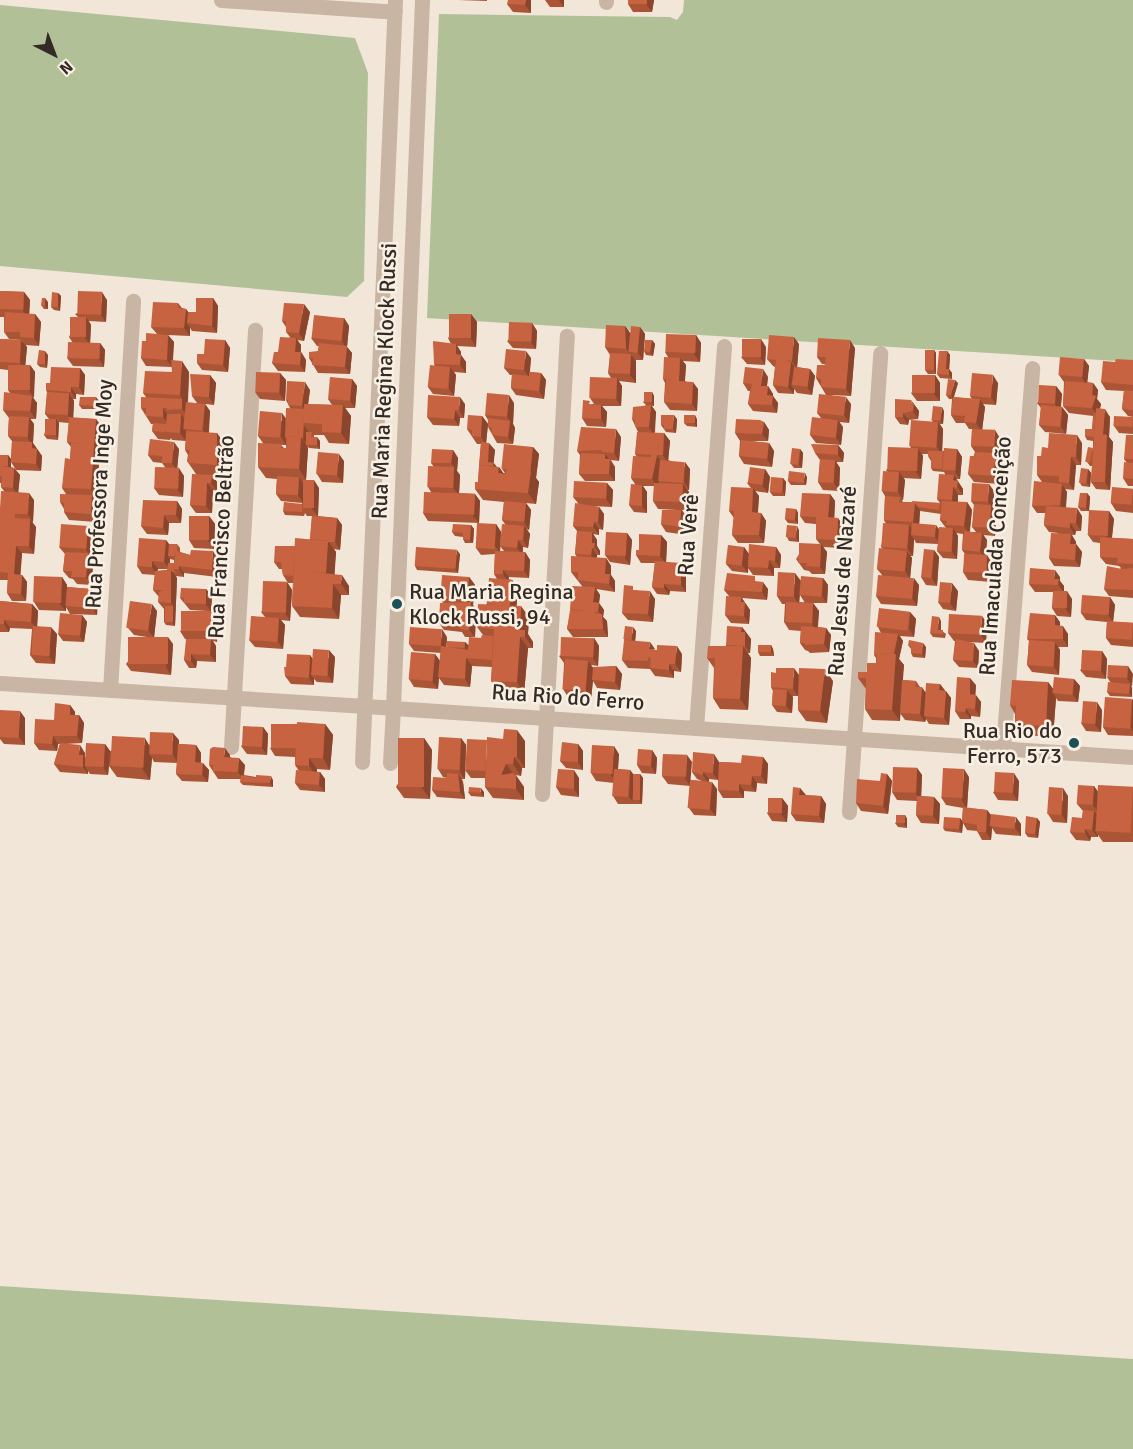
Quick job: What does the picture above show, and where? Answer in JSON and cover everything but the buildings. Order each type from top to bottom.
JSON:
[{"type":"street","points":[[221,0],[395,6]]},
{"type":"street","name":"Rua Maria Regina Klock Russi","points":[[390,763],[422,0]]},
{"type":"street","name":"Rua Maria Regina Klock Russi","points":[[362,762],[395,6]]},
{"type":"street","name":"Rua Professora Inge Moy","points":[[110,690],[133,301]]},
{"type":"street","name":"Rua Francisco Beltrão","points":[[231,747],[255,330]]},
{"type":"street","points":[[542,794],[567,336]]},
{"type":"street","name":"Rua Verê","points":[[696,728],[724,346]]},
{"type":"street","name":"Rua Jesus de Nazaré","points":[[849,812],[880,354]]},
{"type":"street","name":"Rua Imaculada Conceição","points":[[1003,748],[1032,368]]},
{"type":"street","name":"Rua Rio do Ferro","points":[[0,683],[1133,757]]},
{"type":"green space","points":[[684,0],[1133,0],[1133,362],[427,318],[439,14],[670,17],[677,20],[683,12]]},
{"type":"green space","points":[[0,5],[355,38],[368,73],[364,281],[347,297],[0,266]]},
{"type":"green space","points":[[0,1286],[1133,1359],[1133,1449],[0,1449]]},
{"type":"place","name":"Rua Maria Regina Klock Russi, 94","points":[[397,604]]},
{"type":"place","name":"Rua Rio do Ferro, 573","points":[[1074,743]]}]
